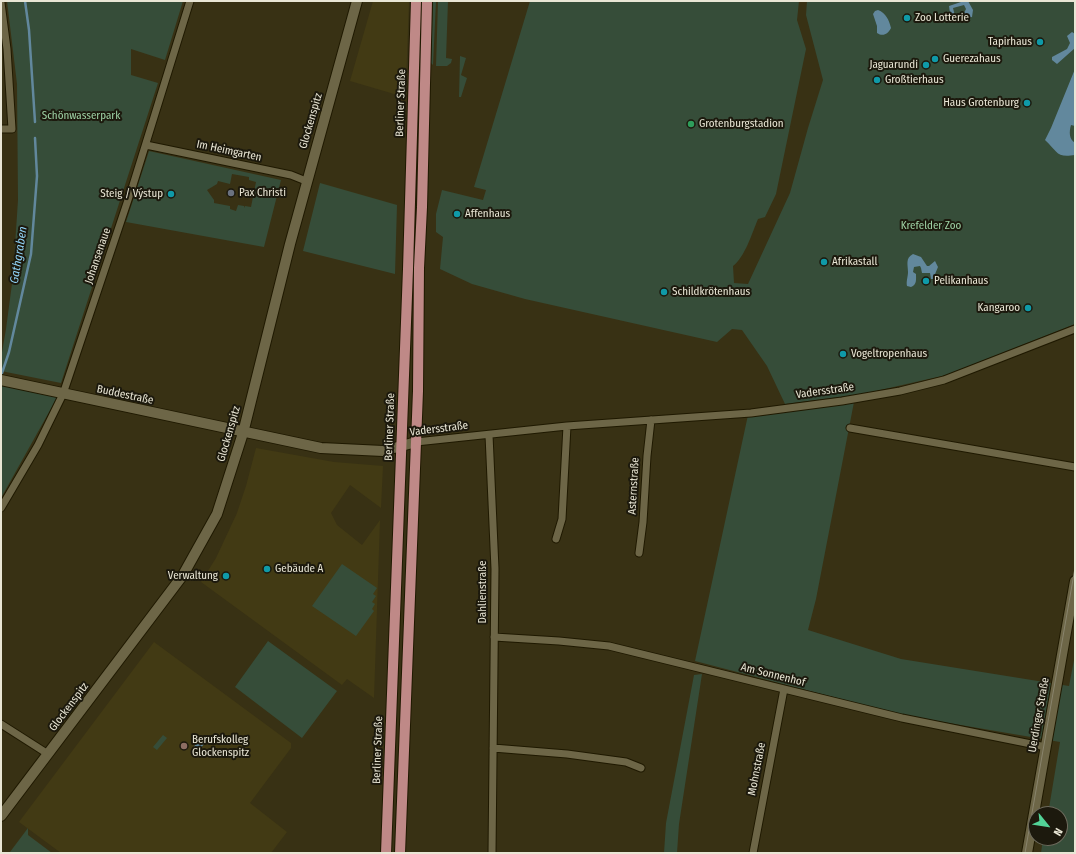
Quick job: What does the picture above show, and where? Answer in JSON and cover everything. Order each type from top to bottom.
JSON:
[{"type":"main road","name":"Glockenspitz","points":[[1,816],[183,575],[216,514],[243,433],[306,181],[357,1]]},
{"type":"main road","name":"Berliner Straße","points":[[386,853],[402,446],[416,1]]},
{"type":"main road","points":[[400,853],[416,442],[427,1]]},
{"type":"main road","name":"Buddestraße","points":[[1,380],[243,433]]},
{"type":"main road","name":"Vadersstraße","points":[[243,433],[320,448],[383,451],[416,442]]},
{"type":"main road","name":"Uerdinger Straße","points":[[1027,853],[1075,581]]},
{"type":"street","name":"Johansenaue","points":[[1,508],[38,445],[63,394],[126,208],[190,1]]},
{"type":"street","points":[[1,3],[7,49],[12,129],[1,129]]},
{"type":"street","name":"Im Heimgarten","points":[[146,145],[291,175],[306,181]]},
{"type":"street","name":"Vadersstraße","points":[[416,442],[567,426],[751,414],[900,392],[944,380],[1075,329]]},
{"type":"street","name":"Asternstraße","points":[[638,553],[643,522],[651,420]]},
{"type":"street","points":[[556,539],[562,519],[567,426]]},
{"type":"street","points":[[850,428],[1075,467]]},
{"type":"street","name":"Dahlienstraße","points":[[489,435],[495,569],[492,853]]},
{"type":"street","name":"Am Sonnenhof","points":[[494,637],[609,646],[902,718],[1046,746]]},
{"type":"street","name":"Mohnstraße","points":[[753,853],[784,689]]},
{"type":"street","points":[[1,724],[48,754]]},
{"type":"street","points":[[493,748],[567,754],[626,762],[641,768]]},
{"type":"shaded area","points":[[373,1],[409,1],[406,84],[401,96],[350,81]]},
{"type":"shaded area","points":[[256,448],[334,462],[383,466],[381,508],[350,485],[331,513],[337,525],[362,545],[380,520],[374,698],[347,679],[342,685],[201,582],[216,558],[237,513]]},
{"type":"shaded area","name":"Berufskolleg Glockenspitz","points":[[154,642],[291,743],[291,748],[250,803],[287,832],[271,853],[61,853],[19,822]]},
{"type":"green space","name":"Schönwasserpark","points":[[7,1],[183,1],[165,60],[131,49],[131,75],[158,83],[61,383],[1,371],[1,358],[13,276],[18,200],[17,84]]},
{"type":"green space","points":[[421,1],[424,1],[422,59],[419,58]]},
{"type":"green space","points":[[433,1],[436,1],[433,65],[431,63]]},
{"type":"green space","points":[[438,1],[448,1],[446,58],[452,59],[451,63],[447,66],[436,66]]},
{"type":"green space","name":"Krefelder Zoo","points":[[530,1],[799,1],[797,20],[806,49],[776,194],[765,217],[758,219],[745,251],[733,266],[734,283],[748,284],[790,193],[823,80],[806,15],[807,1],[1075,1],[1075,324],[946,375],[863,394],[785,404],[767,366],[742,330],[732,329],[717,342],[525,299],[472,284],[440,269],[443,237],[436,232],[436,214],[442,190],[483,200],[486,190],[474,187]]},
{"type":"green space","points":[[460,56],[466,58],[461,75],[467,78],[461,97],[459,97]]},
{"type":"green space","points":[[149,151],[281,180],[264,247],[126,222]],"holes":[[[232,174],[249,177],[249,180],[256,182],[251,207],[245,206],[244,208],[244,206],[238,205],[236,211],[230,209],[230,206],[214,203],[214,200],[207,190],[217,184],[218,181],[230,184]]]},
{"type":"green space","points":[[320,183],[397,205],[395,274],[303,251]]},
{"type":"green space","points":[[1,385],[58,396],[1,498]]},
{"type":"green space","points":[[854,402],[816,599],[808,630],[901,659],[1069,686],[1075,655],[1075,853],[1041,853],[1042,846],[1068,846],[1068,806],[1049,806],[1060,742],[902,715],[695,661],[748,415]]},
{"type":"green space","points":[[342,564],[377,588],[373,594],[376,596],[372,602],[375,604],[372,609],[374,611],[356,636],[312,606]]},
{"type":"green space","points":[[268,641],[337,691],[302,738],[235,687]]},
{"type":"green space","points":[[702,674],[679,824],[677,853],[664,853],[666,823],[694,675]]},
{"type":"green space","points":[[163,735],[167,738],[157,750],[153,747]]},
{"type":"green space","points":[[28,828],[28,835],[52,853],[10,852]]},
{"type":"water","points":[[968,1],[973,10],[972,17],[951,21],[949,6]],"holes":[[[964,5],[966,9],[964,13],[955,16],[953,8]]]},
{"type":"water","points":[[878,10],[887,17],[891,28],[883,35],[877,33],[877,26],[873,14]]},
{"type":"water","points":[[1072,32],[1075,34],[1075,48],[1057,64],[1052,60],[1052,57],[1067,49],[1070,43],[1067,36]]},
{"type":"water","points":[[1075,69],[1075,126],[1071,125],[1070,133],[1075,143],[1075,155],[1064,156],[1058,153],[1045,140]]},
{"type":"water","points":[[913,254],[921,257],[927,266],[935,261],[938,267],[933,279],[931,279],[930,273],[922,273],[920,266],[914,267],[913,272],[916,274],[916,282],[911,287],[907,286],[908,262],[910,256]]},
{"type":"water","points":[[200,739],[205,743],[197,752],[192,749]]},
{"type":"waterway","name":"Gathgraben","points":[[25,1],[29,30],[35,122]]},
{"type":"waterway","name":"Gathgraben","points":[[2,373],[9,352],[31,254],[37,176],[35,138]]},
{"type":"tram line","points":[[1025,853],[1075,568]]},
{"type":"place","name":"Zoo Lotterie","points":[[907,18]]},
{"type":"place","name":"Tapirhaus","points":[[1040,42]]},
{"type":"place","name":"Guerezahaus","points":[[935,59]]},
{"type":"place","name":"Jaguarundi","points":[[926,65]]},
{"type":"place","name":"Großtierhaus","points":[[877,80]]},
{"type":"place","name":"Haus Grotenburg","points":[[1027,103]]},
{"type":"place","name":"Grotenburgstadion","points":[[691,124]]},
{"type":"place","name":"Pax Christi","points":[[231,193]]},
{"type":"place","name":"Steig / Výstup","points":[[171,194]]},
{"type":"place","name":"Affenhaus","points":[[457,214]]},
{"type":"place","name":"Afrikastall","points":[[824,262]]},
{"type":"place","name":"Pelikanhaus","points":[[926,281]]},
{"type":"place","name":"Schildkrötenhaus","points":[[664,292]]},
{"type":"place","name":"Kangaroo","points":[[1028,308]]},
{"type":"place","name":"Vogeltropenhaus","points":[[843,354]]},
{"type":"place","name":"Gebäude A","points":[[267,569]]},
{"type":"place","name":"Verwaltung","points":[[226,576]]},
{"type":"place","name":"Berufskolleg Glockenspitz","points":[[184,746]]}]
